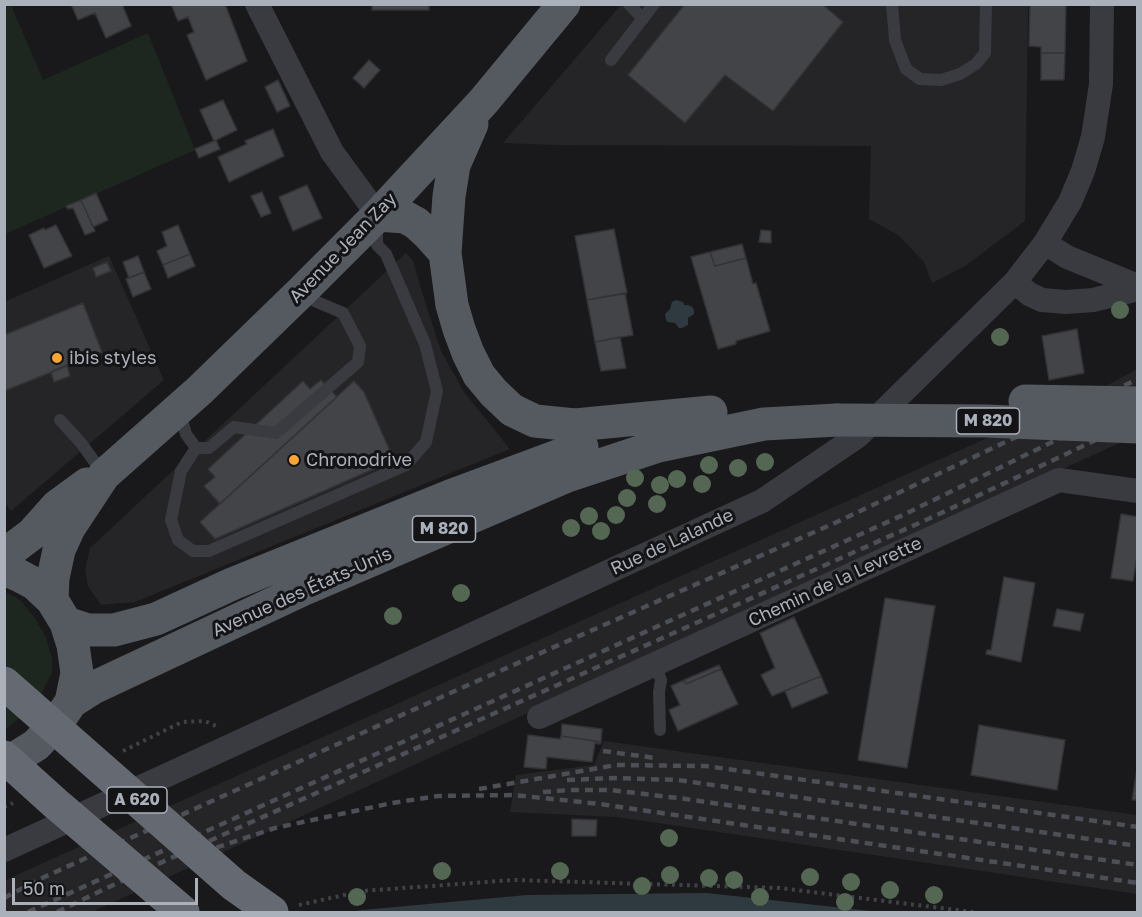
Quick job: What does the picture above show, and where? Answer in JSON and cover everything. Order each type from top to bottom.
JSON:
[{"type":"highway","name":"A 620","points":[[4,683],[234,885],[284,909]]},
{"type":"highway","name":"A 620","points":[[4,757],[183,912]]},
{"type":"main road","name":"Avenue Jean Zay","points":[[59,611],[54,578],[59,550],[69,528],[104,475],[179,409],[378,215],[483,102],[564,4]]},
{"type":"main road","points":[[483,102],[454,165],[449,196],[445,253],[452,304],[468,353],[479,375],[512,410],[535,421],[575,425],[711,412]]},
{"type":"main road","points":[[378,215],[405,217],[428,234],[445,253]]},
{"type":"main road","name":"Avenue des États-Unis","points":[[71,702],[93,688],[294,594],[567,476],[658,446],[764,423],[841,410],[1038,400],[1137,403]]},
{"type":"main road","name":"Avenue des États-Unis","points":[[59,611],[88,630],[114,630],[156,619],[232,584],[450,496],[581,447],[711,412],[763,403],[986,421],[1137,427]]},
{"type":"main road","name":"Avenue Jean Zay","points":[[4,555],[32,534],[57,506],[104,475]]},
{"type":"main road","points":[[4,569],[35,584],[59,611],[73,645],[77,673],[71,702],[57,723],[36,745],[4,765]]},
{"type":"street","points":[[257,4],[332,152],[378,215]]},
{"type":"street","name":"Rue de Lalande","points":[[4,850],[762,501],[858,436],[1015,282],[1045,243],[1070,202],[1083,171],[1093,137],[1101,84],[1102,4]]},
{"type":"street","points":[[1045,243],[1067,257],[1137,288]]},
{"type":"street","points":[[1015,282],[1029,294],[1042,300],[1066,302],[1093,300],[1137,288]]},
{"type":"street","name":"Chemin de la Levrette","points":[[539,717],[1059,480],[1137,491]]},
{"type":"lane","points":[[629,4],[643,19]]},
{"type":"lane","points":[[611,60],[654,4]]},
{"type":"lane","points":[[892,4],[895,40],[906,69],[920,79],[941,80],[960,74],[976,64],[986,53],[986,4]]},
{"type":"lane","points":[[196,448],[181,471],[171,520],[178,540],[193,551],[209,551],[406,465],[426,442],[437,391],[425,344],[386,254],[377,245],[378,215]]},
{"type":"lane","points":[[196,448],[208,448],[234,427],[276,433],[358,362],[360,346],[344,313],[317,302],[302,291]]},
{"type":"lane","points":[[179,409],[186,434],[196,448]]},
{"type":"lane","points":[[60,420],[81,443],[104,475]]},
{"type":"lane","points":[[655,664],[661,680],[660,730]]},
{"type":"path","points":[[284,909],[362,891],[514,880],[780,888],[973,912]]},
{"type":"shaded area","points":[[5,5],[11,5],[43,80],[148,33],[195,150],[5,234]]},
{"type":"shaded area","points":[[621,5],[1028,5],[1025,221],[965,266],[932,283],[924,262],[898,235],[869,219],[871,146],[503,143]]},
{"type":"shaded area","points":[[406,253],[413,261],[441,351],[464,392],[510,449],[135,602],[101,605],[88,586],[85,570],[90,548]]},
{"type":"shaded area","points":[[109,256],[164,380],[11,511],[4,502],[4,302]]},
{"type":"shaded area","points":[[676,300],[694,310],[694,314],[688,318],[688,325],[682,328],[666,320],[665,314],[672,302]]},
{"type":"shaded area","points":[[1137,369],[1137,435],[92,912],[5,912],[5,881],[21,873],[1104,387]]},
{"type":"shaded area","points":[[4,591],[21,601],[35,618],[46,638],[52,658],[52,672],[37,703],[5,730]]},
{"type":"shaded area","points":[[604,741],[1137,815],[1137,894],[617,817],[510,812],[516,775],[594,765]]},
{"type":"shaded area","points":[[707,893],[880,912],[348,912],[527,895]]},
{"type":"building","points":[[71,4],[122,4],[131,26],[106,38],[95,13],[78,20]]},
{"type":"building","points":[[171,4],[225,4],[247,61],[206,80],[187,35],[194,32],[188,17],[178,21]]},
{"type":"building","points":[[372,4],[429,4],[429,10],[372,10]]},
{"type":"building","points":[[685,4],[822,4],[843,22],[773,111],[725,75],[685,123],[628,75]]},
{"type":"building","points":[[1030,4],[1066,4],[1065,53],[1041,53],[1041,47],[1029,46]]},
{"type":"building","points":[[1041,53],[1065,53],[1064,80],[1041,80]]},
{"type":"building","points":[[369,60],[380,70],[364,88],[353,78]]},
{"type":"building","points":[[278,80],[290,106],[277,112],[265,87]]},
{"type":"building","points":[[223,100],[237,130],[214,141],[200,110]]},
{"type":"building","points":[[273,129],[284,156],[229,182],[218,157],[247,144],[245,141]]},
{"type":"building","points":[[216,140],[220,149],[199,158],[195,149]]},
{"type":"building","points":[[307,185],[322,218],[293,231],[279,197]]},
{"type":"building","points":[[262,192],[271,213],[261,217],[251,196]]},
{"type":"building","points":[[96,193],[108,220],[93,227],[81,200]]},
{"type":"building","points":[[81,200],[95,231],[85,235],[73,208],[68,209],[66,206]]},
{"type":"building","points":[[56,225],[72,256],[44,268],[29,235]]},
{"type":"building","points":[[178,225],[190,254],[163,265],[157,251],[167,246],[162,232]]},
{"type":"building","points":[[614,229],[627,293],[587,300],[575,236]]},
{"type":"building","points":[[761,230],[771,231],[771,243],[759,242]]},
{"type":"building","points":[[742,244],[746,258],[715,266],[710,252]]},
{"type":"building","points":[[710,252],[715,266],[746,258],[770,331],[718,349],[691,257]]},
{"type":"building","points":[[190,254],[195,266],[168,278],[163,265]]},
{"type":"building","points":[[138,256],[144,272],[129,278],[123,262]]},
{"type":"building","points":[[107,262],[111,271],[96,277],[93,268]]},
{"type":"building","points":[[144,272],[151,289],[133,297],[126,279]]},
{"type":"building","points":[[625,293],[633,335],[595,342],[587,300]]},
{"type":"building","points":[[83,303],[102,352],[4,391],[4,335]]},
{"type":"building","points":[[1077,329],[1084,373],[1049,380],[1042,336]]},
{"type":"building","points":[[620,337],[626,368],[601,371],[595,342]]},
{"type":"building","points":[[67,365],[70,376],[54,382],[51,372]]},
{"type":"building","points":[[321,380],[337,397],[220,504],[204,486],[215,477],[208,469],[303,381],[310,389]]},
{"type":"building","points":[[354,381],[364,392],[394,460],[215,539],[200,522]]},
{"type":"building","points":[[1121,514],[1138,517],[1138,550],[1133,581],[1111,578]]},
{"type":"building","points":[[1004,577],[1035,583],[1021,662],[986,654],[987,650],[991,650]]},
{"type":"building","points":[[885,598],[935,606],[907,768],[858,760]]},
{"type":"building","points":[[1057,609],[1084,614],[1080,631],[1053,626]]},
{"type":"building","points":[[794,617],[821,676],[772,696],[761,675],[775,668],[760,633]]},
{"type":"building","points":[[719,665],[721,669],[686,684],[684,680]]},
{"type":"building","points":[[721,669],[738,704],[678,731],[669,710],[680,705],[671,686],[684,680],[686,684]]},
{"type":"building","points":[[821,676],[828,693],[792,708],[785,691]]},
{"type":"building","points":[[562,724],[602,729],[601,742],[561,736]]},
{"type":"building","points":[[979,725],[1065,740],[1057,790],[971,775]]},
{"type":"building","points":[[528,735],[560,739],[561,736],[601,742],[600,744],[595,743],[592,762],[547,757],[546,769],[524,767]]},
{"type":"building","points":[[1138,762],[1138,800],[1132,800]]},
{"type":"building","points":[[572,819],[597,820],[596,836],[572,836]]},
{"type":"railway","points":[[4,898],[40,879],[457,690],[837,522],[1138,379]]},
{"type":"railway","points":[[28,912],[903,515],[1138,400]]},
{"type":"railway","points":[[57,912],[140,872],[937,515],[1138,420]]},
{"type":"railway","points":[[603,751],[655,758]]},
{"type":"railway","points":[[479,789],[616,765],[706,766],[1138,827]]},
{"type":"railway","points":[[567,780],[615,778],[678,780],[1138,846]]},
{"type":"railway","points":[[543,792],[611,790],[686,799],[1138,865]]},
{"type":"railway","points":[[203,852],[275,828],[392,803],[438,796],[514,795],[600,804],[1138,883]]},
{"type":"place","name":"ibis styles","points":[[57,358]]},
{"type":"place","name":"Chronodrive","points":[[294,460]]}]
